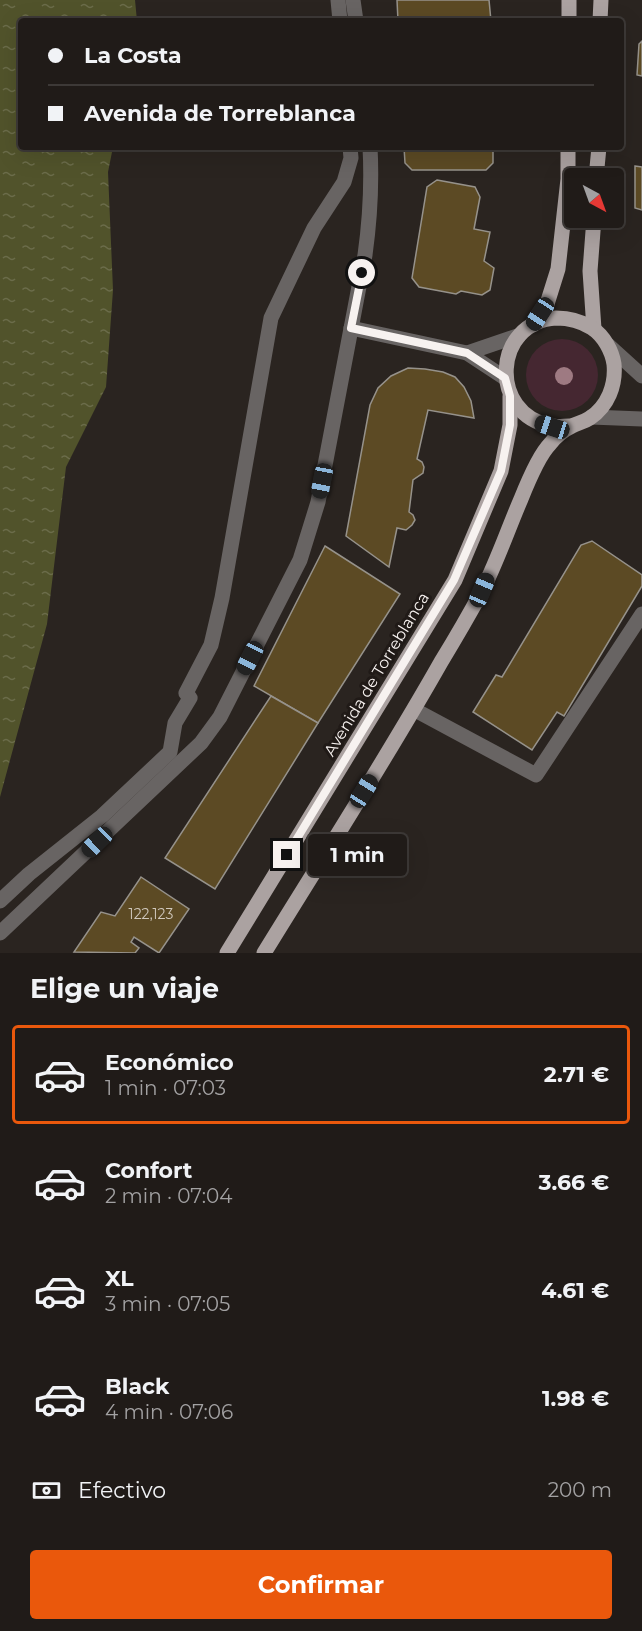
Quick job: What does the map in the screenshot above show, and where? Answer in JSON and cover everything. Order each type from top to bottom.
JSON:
[{"type":"main road","points":[[569,0],[569,18]]},
{"type":"main road","points":[[600,18],[601,0]]},
{"type":"main road","points":[[533,325],[547,304],[558,269],[568,179],[568,150]]},
{"type":"main road","points":[[597,168],[599,150]]},
{"type":"main road","points":[[593,228],[590,271],[594,329]]},
{"type":"main road","points":[[564,318],[580,321],[594,329],[608,345],[614,360],[615,376],[611,392],[603,406],[591,417],[570,426],[552,427],[535,421],[520,411],[510,396],[505,378],[506,363],[511,348],[520,335],[533,325],[548,319],[564,318]]},
{"type":"main road","name":"Avenida de Torreblanca","points":[[227,953],[454,580],[501,471],[510,425],[510,396]]},
{"type":"main road","points":[[264,953],[415,710],[482,590],[529,481],[548,445],[570,426]]},
{"type":"street","points":[[338,0],[340,18]]},
{"type":"street","points":[[353,0],[356,18]]},
{"type":"street","points":[[0,902],[29,874],[102,816],[170,752],[175,723],[190,698],[186,693],[211,645],[222,598],[271,318],[314,228],[344,182],[351,158],[350,150]]},
{"type":"street","points":[[0,933],[201,743],[220,717],[300,560],[318,502],[365,255],[372,179],[370,150]]},
{"type":"street","points":[[351,328],[467,353],[505,378]]},
{"type":"street","points":[[467,353],[520,335]]},
{"type":"street","points":[[608,345],[642,376]]},
{"type":"street","points":[[591,417],[642,419]]},
{"type":"street","points":[[415,710],[536,775],[642,614]]},
{"type":"shaded area","points":[[562,339],[582,345],[592,355],[598,375],[592,395],[582,405],[562,411],[542,405],[532,395],[526,375],[532,355],[542,345]]},
{"type":"water","points":[[0,0],[135,0],[137,18],[18,18],[18,150],[112,150],[108,172],[113,290],[106,387],[66,467],[47,624],[0,797]]},
{"type":"building","points":[[397,0],[489,0],[491,18],[398,18]]},
{"type":"building","points":[[642,41],[642,76],[637,75],[639,44]]},
{"type":"building","points":[[404,150],[493,150],[493,163],[486,170],[412,170],[405,163]]},
{"type":"building","points":[[635,166],[642,167],[642,210],[635,208]]},
{"type":"building","points":[[437,180],[475,187],[480,197],[474,229],[490,232],[484,261],[494,268],[490,290],[482,295],[461,291],[456,294],[419,287],[412,278],[427,187]]},
{"type":"building","points":[[408,368],[443,372],[455,377],[464,387],[471,401],[474,418],[428,410],[417,459],[422,462],[423,473],[413,480],[409,512],[415,520],[406,530],[397,528],[389,567],[346,536],[370,405],[378,388],[391,376]]},
{"type":"building","points":[[592,541],[642,575],[642,586],[564,716],[557,712],[532,750],[473,712],[496,675],[502,677],[581,545]]},
{"type":"building","points":[[325,546],[400,594],[318,723],[254,686]]},
{"type":"building","points":[[271,696],[318,723],[215,889],[165,858]]},
{"type":"building","points":[[141,877],[189,909],[159,953],[134,937],[131,942],[139,948],[135,953],[74,952],[101,912],[115,916]]},
{"type":"route","points":[[287,855],[454,580],[501,471],[510,425],[510,396],[505,378],[467,353],[351,328],[362,273]]}]
